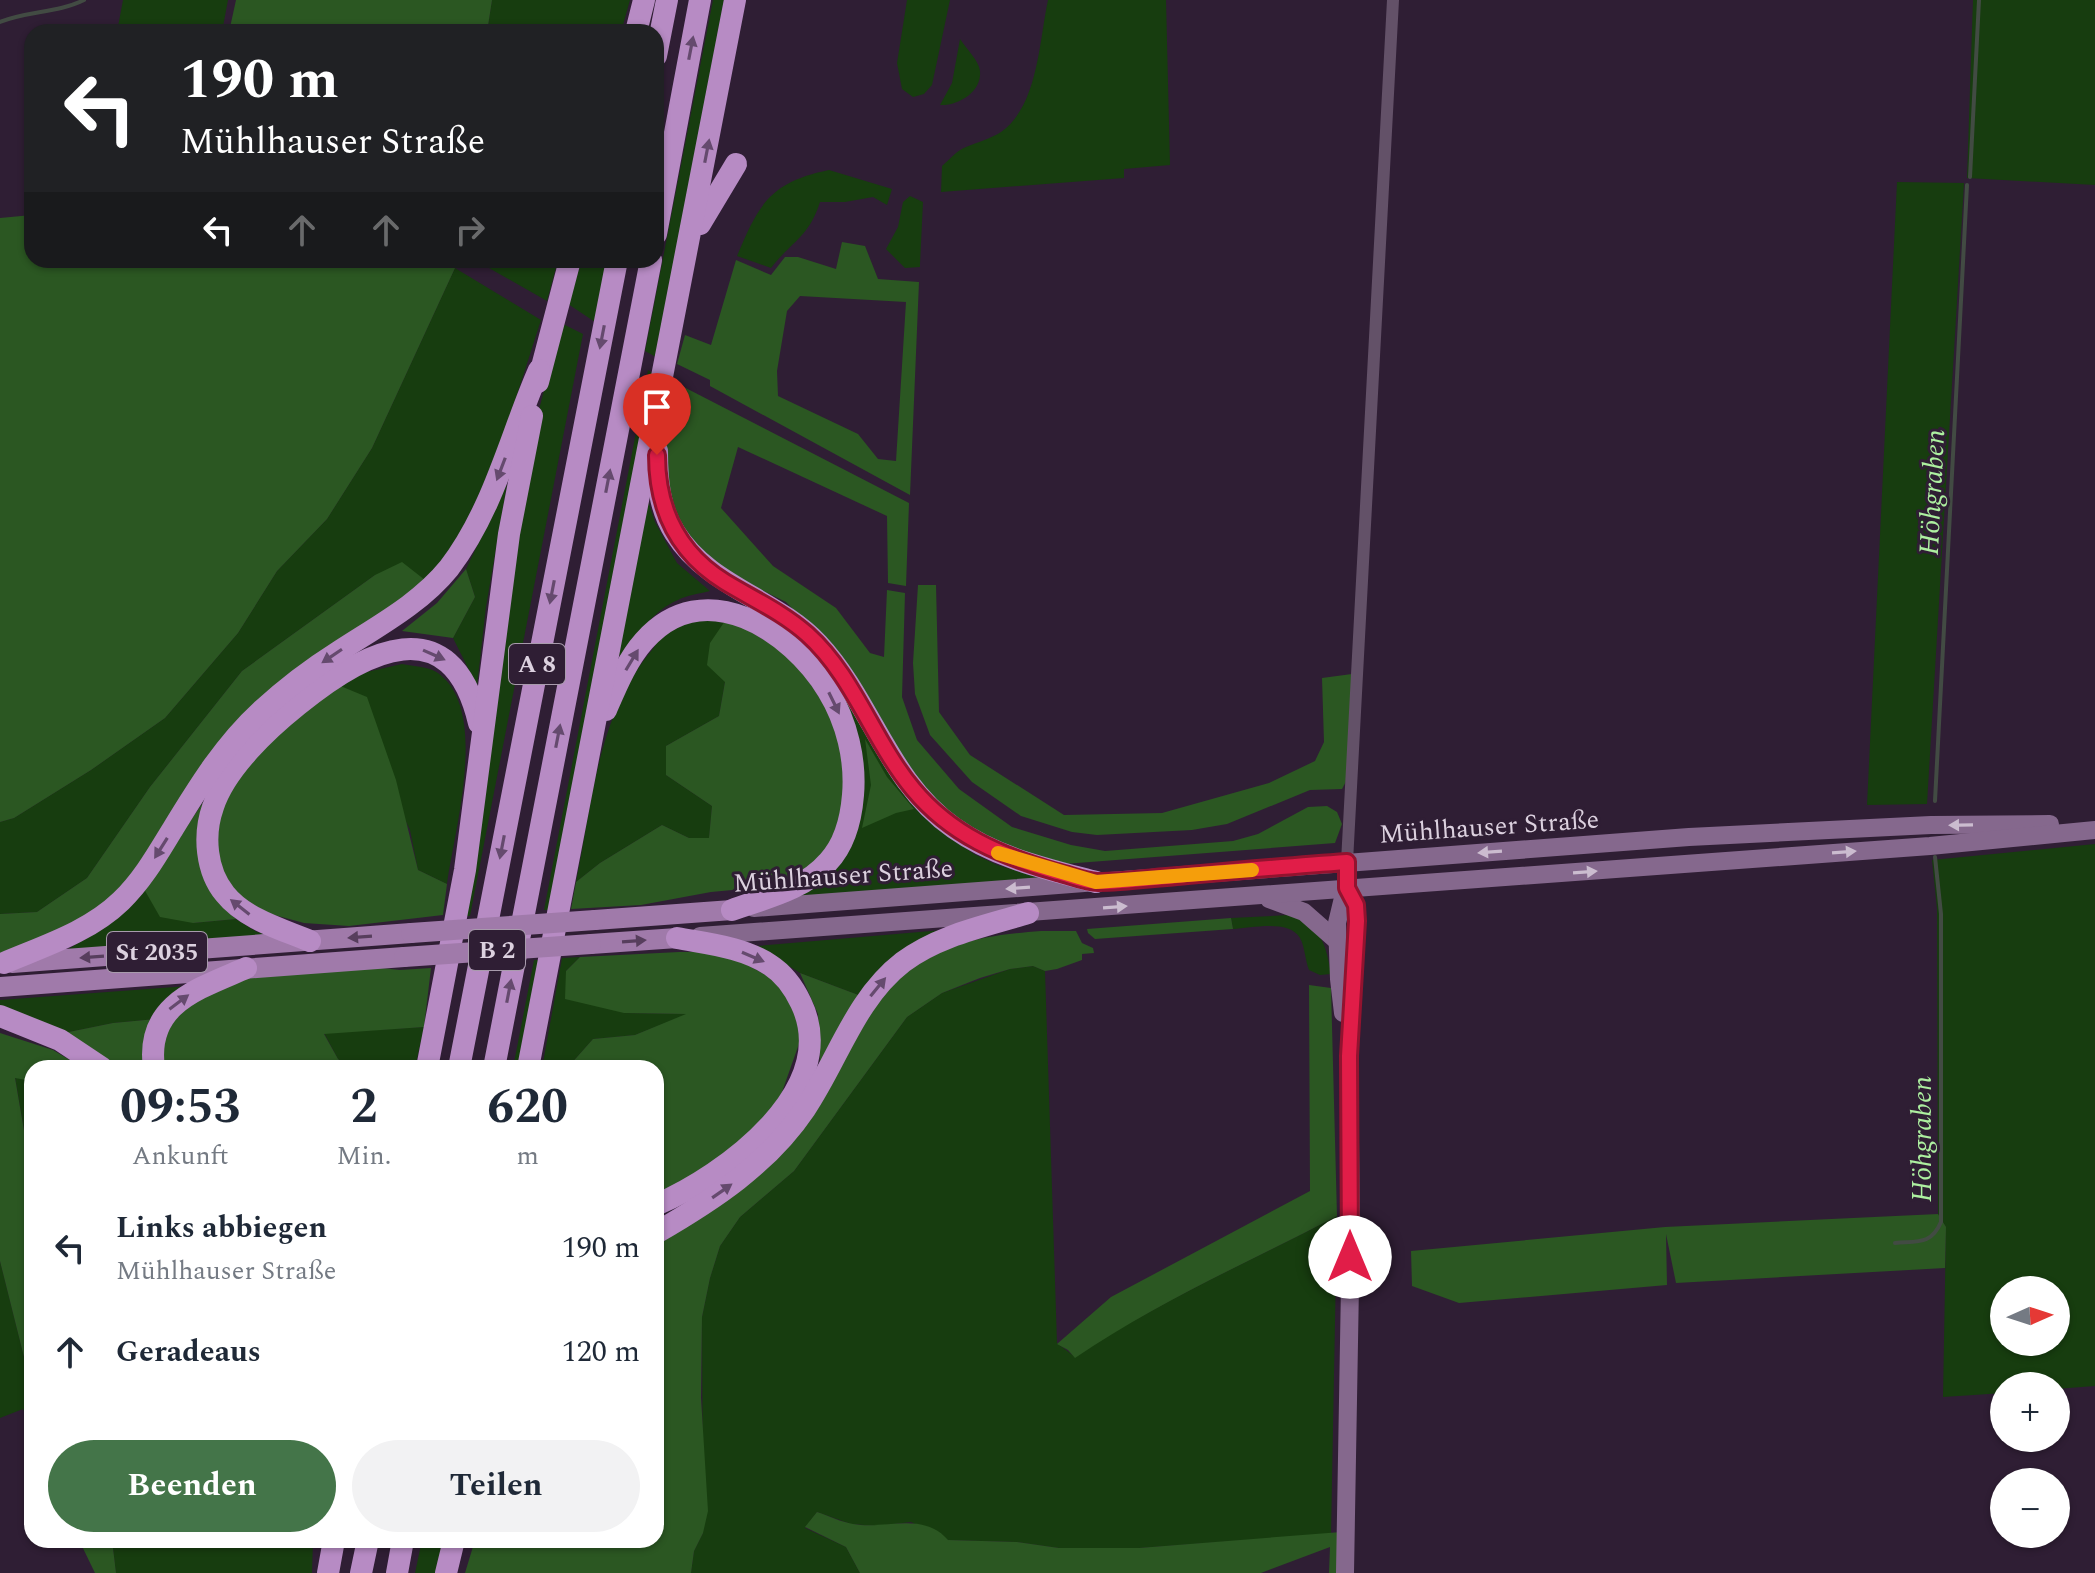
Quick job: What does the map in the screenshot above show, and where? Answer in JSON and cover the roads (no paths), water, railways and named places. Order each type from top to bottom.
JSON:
[{"type":"highway","points":[[638,24],[644,0]]},
{"type":"highway","points":[[662,24],[667,0]]},
{"type":"highway","points":[[664,191],[700,0]]},
{"type":"highway","points":[[530,1060],[735,0]]},
{"type":"highway","points":[[687,255],[705,214],[736,164]]},
{"type":"highway","points":[[2,963],[81,930],[119,903],[151,865],[217,762],[259,713],[298,679],[423,594],[447,570],[471,534],[490,497],[539,370],[568,268]]},
{"type":"highway","name":"A 8","points":[[461,1060],[615,268]]},
{"type":"highway","name":"A 8","points":[[496,1060],[649,268]]},
{"type":"highway","points":[[429,1060],[465,870],[509,534],[539,370]]},
{"type":"highway","points":[[658,400],[657,477],[660,495],[674,532],[691,553],[724,581],[780,612],[818,644],[852,692],[893,763],[938,816],[968,837],[1002,854],[1096,882]]},
{"type":"highway","points":[[588,756],[618,683],[635,654],[653,632],[671,620],[700,611],[732,613],[763,624],[797,651],[829,692],[845,727],[853,768],[849,823],[839,849],[808,880],[732,910]]},
{"type":"highway","points":[[310,941],[243,911],[225,894],[214,876],[207,853],[213,807],[222,788],[270,727],[345,669],[391,650],[412,648],[443,658],[460,675],[475,707],[482,750]]},
{"type":"highway","points":[[664,1228],[721,1193],[776,1145],[807,1106],[865,1004],[895,969],[937,943],[1028,913]]},
{"type":"highway","points":[[664,1202],[715,1174],[761,1135],[798,1084],[810,1041],[809,1027],[792,986],[773,967],[741,952],[677,938]]},
{"type":"highway","points":[[154,1060],[155,1035],[163,1016],[172,1006],[209,984],[246,968]]},
{"type":"highway","points":[[0,1016],[60,1040],[90,1060]]},
{"type":"highway","points":[[323,1548],[325,1573]]},
{"type":"highway","points":[[325,1573],[332,1548]]},
{"type":"highway","points":[[361,1573],[366,1548]]},
{"type":"highway","points":[[397,1573],[402,1548]]},
{"type":"highway","points":[[446,1573],[452,1548]]},
{"type":"main road","name":"Mühlhauser Straße","points":[[2,963],[1689,837],[1931,825],[2095,823]]},
{"type":"main road","name":"Mühlhauser Straße","points":[[0,987],[1507,878],[2095,830]]},
{"type":"main road","points":[[1347,862],[1347,888],[1339,906],[1337,941],[1349,1056]]},
{"type":"main road","points":[[1345,1573],[1351,1227],[1349,1056],[1357,921],[1356,905],[1347,888]]},
{"type":"main road","points":[[1258,896],[1304,912],[1337,941]]},
{"type":"street","points":[[1347,862],[1393,0]]},
{"type":"waterway","points":[[0,22],[84,0]]},
{"type":"waterway","name":"Höhgraben","points":[[1970,177],[1979,0]]},
{"type":"waterway","name":"Höhgraben","points":[[1935,801],[1967,185]]},
{"type":"waterway","name":"Höhgraben","points":[[1895,1243],[1928,1238],[1941,1222],[1941,914],[1935,857]]}]
